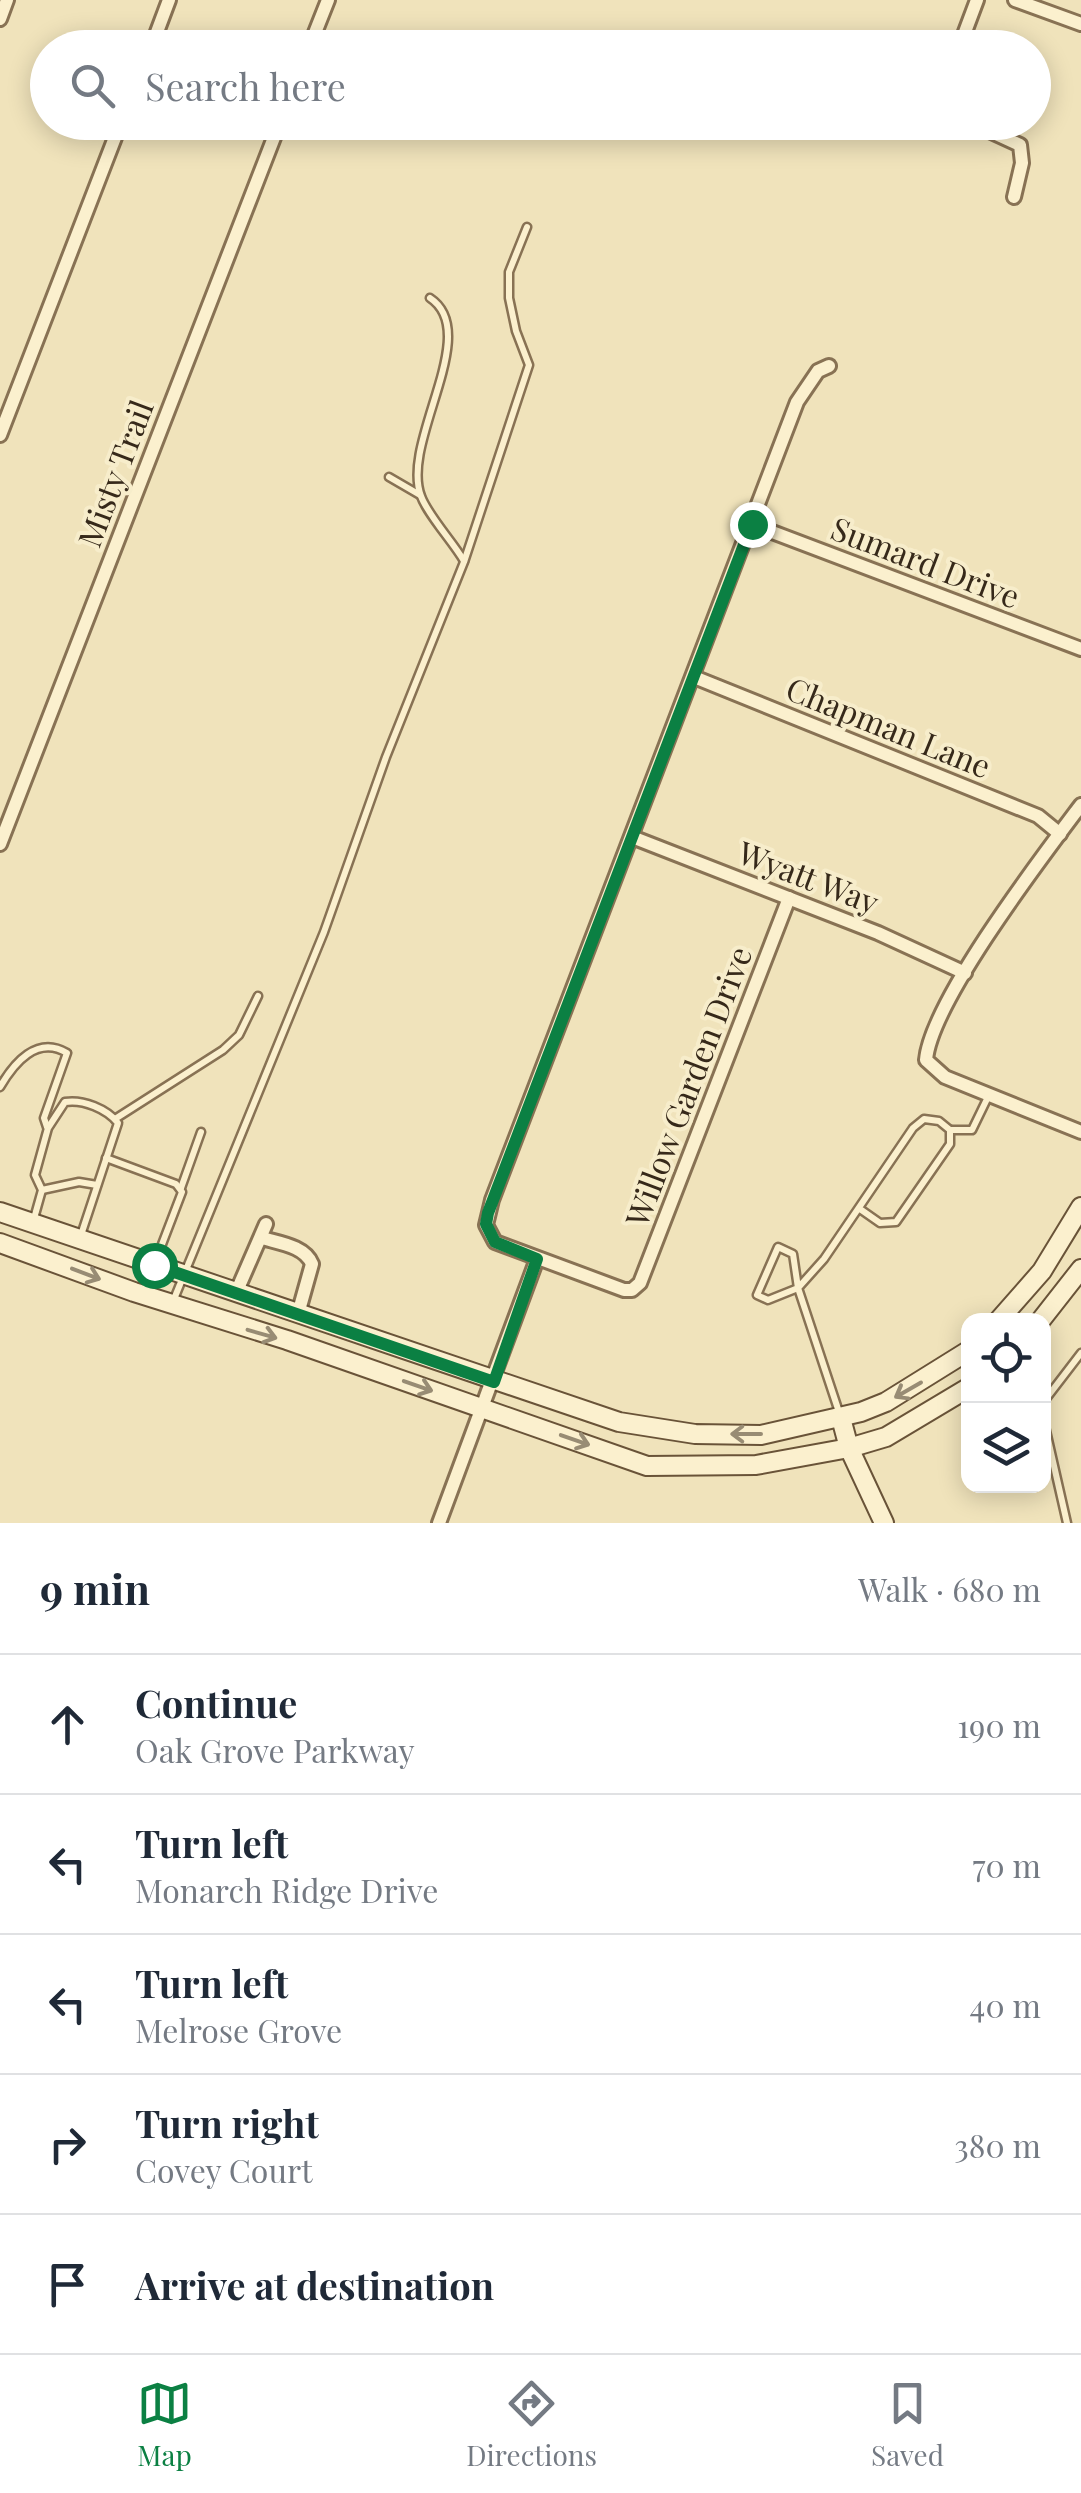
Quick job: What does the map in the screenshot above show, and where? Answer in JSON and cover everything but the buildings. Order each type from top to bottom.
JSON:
[{"type":"main road","points":[[1005,1313],[1042,1271],[1081,1207]]},
{"type":"main road","points":[[0,1212],[619,1422],[694,1434],[761,1435],[842,1418],[886,1402],[961,1355]]},
{"type":"main road","points":[[0,1243],[647,1466],[756,1465],[849,1448],[886,1437],[961,1392]]},
{"type":"main road","points":[[1046,1313],[1081,1268]]},
{"type":"main road","points":[[842,1418],[849,1448],[884,1523]]},
{"type":"street","points":[[0,19],[8,0]]},
{"type":"street","points":[[157,30],[169,0]]},
{"type":"street","points":[[317,30],[328,0]]},
{"type":"street","points":[[966,30],[976,0]]},
{"type":"street","points":[[1016,0],[1081,24]]},
{"type":"street","points":[[0,434],[114,140]]},
{"type":"street","name":"Misty Trail","points":[[0,844],[273,140]]},
{"type":"street","points":[[1009,140],[1020,145],[1022,163],[1014,196]]},
{"type":"street","points":[[439,1523],[537,1259],[495,1242],[486,1224],[498,1182],[797,402],[818,371],[829,366]]},
{"type":"street","name":"Sumard Drive","points":[[752,524],[1081,649]]},
{"type":"street","name":"Chapman Lane","points":[[694,678],[1038,816],[1060,834]]},
{"type":"street","points":[[1081,805],[965,973],[927,1043],[926,1060],[945,1076],[1081,1132]]},
{"type":"street","name":"Wyatt Way","points":[[632,836],[878,932],[965,973]]},
{"type":"street","name":"Willow Garden Drive","points":[[537,1259],[632,1290],[640,1283],[789,898]]},
{"type":"street","points":[[236,1294],[266,1224]]},
{"type":"street","points":[[262,1238],[310,1257],[312,1264],[298,1314]]},
{"type":"lane","points":[[172,1305],[324,932],[386,756],[464,562],[529,365],[509,298],[510,272],[527,227]]},
{"type":"lane","points":[[421,496],[420,452],[449,328],[444,310],[430,298]]},
{"type":"lane","points":[[389,477],[421,496],[464,562]]},
{"type":"lane","points":[[115,1118],[224,1050],[239,1035],[258,996]]},
{"type":"lane","points":[[0,1087],[28,1052],[64,1049],[65,1063],[44,1118],[48,1128]]},
{"type":"lane","points":[[842,1418],[798,1288],[793,1254],[778,1247],[757,1295],[768,1300],[798,1288],[824,1259],[913,1128],[924,1118],[938,1121],[950,1130],[972,1130],[989,1096]]},
{"type":"lane","points":[[32,1224],[42,1190],[35,1175],[48,1128],[66,1102],[75,1101],[110,1113],[118,1123],[79,1240]]},
{"type":"lane","points":[[860,1209],[880,1223],[896,1222],[950,1144],[950,1130]]},
{"type":"lane","points":[[143,1295],[201,1132]]},
{"type":"lane","points":[[106,1158],[182,1188]]},
{"type":"lane","points":[[42,1190],[79,1182],[97,1185]]},
{"type":"lane","points":[[1044,1403],[1081,1353]]},
{"type":"lane","points":[[1051,1453],[1067,1523]]},
{"type":"route","points":[[154,1265],[494,1382],[537,1259],[495,1242],[486,1224],[488,1213],[752,524]]}]
